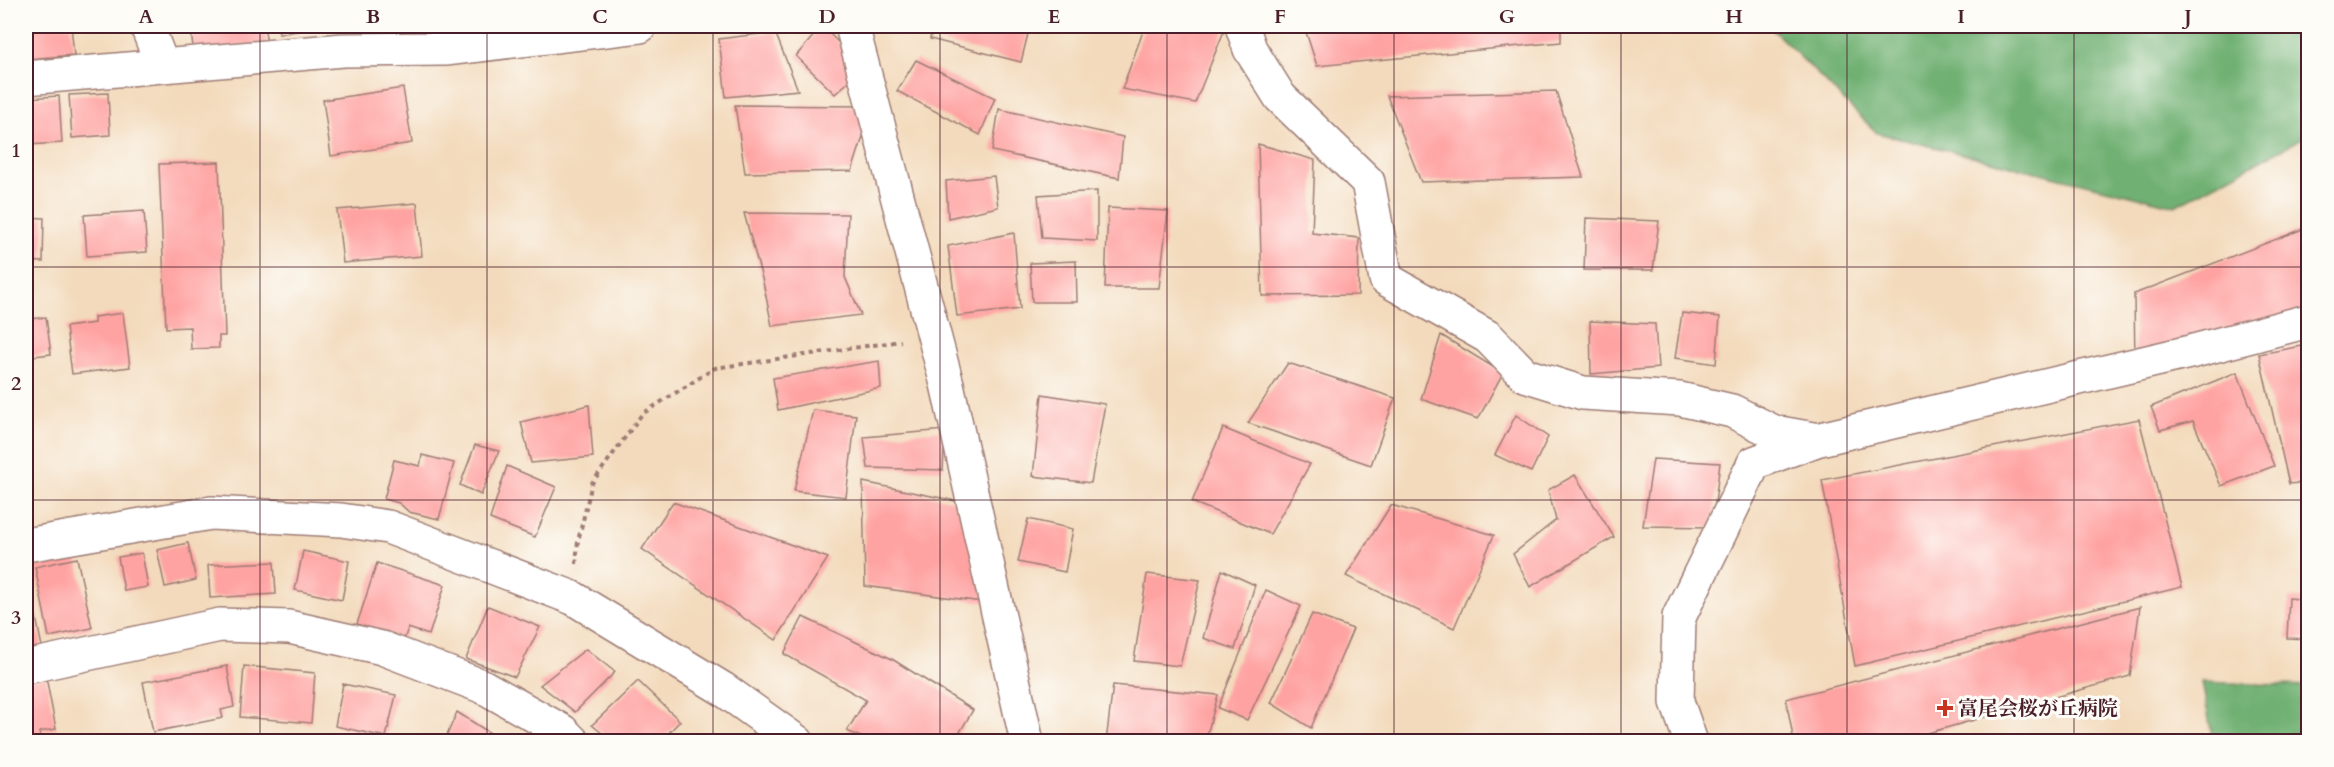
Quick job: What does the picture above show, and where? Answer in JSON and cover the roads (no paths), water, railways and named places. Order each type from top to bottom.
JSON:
[{"type":"street","points":[[147,26],[170,64]]},
{"type":"street","points":[[165,26],[170,64]]},
{"type":"street","points":[[26,78],[170,64],[341,38],[445,50],[640,26]]},
{"type":"street","points":[[852,26],[947,384],[1027,741]]},
{"type":"street","points":[[1242,26],[1250,49],[1280,97],[1368,182],[1386,279],[1488,337],[1526,375],[1583,393],[1680,399],[1732,411],[1774,432],[1816,440]]},
{"type":"street","points":[[1691,741],[1677,702],[1679,616],[1754,463],[1816,440],[2190,352],[2308,321]]},
{"type":"street","points":[[26,545],[211,513],[341,520],[388,527],[573,598],[723,689],[797,741]]},
{"type":"street","points":[[26,667],[220,626],[289,627],[381,648],[484,687],[562,731],[573,741]]},
{"type":"place","name":"富尾会桜が丘病院","points":[[1945,708]]}]
